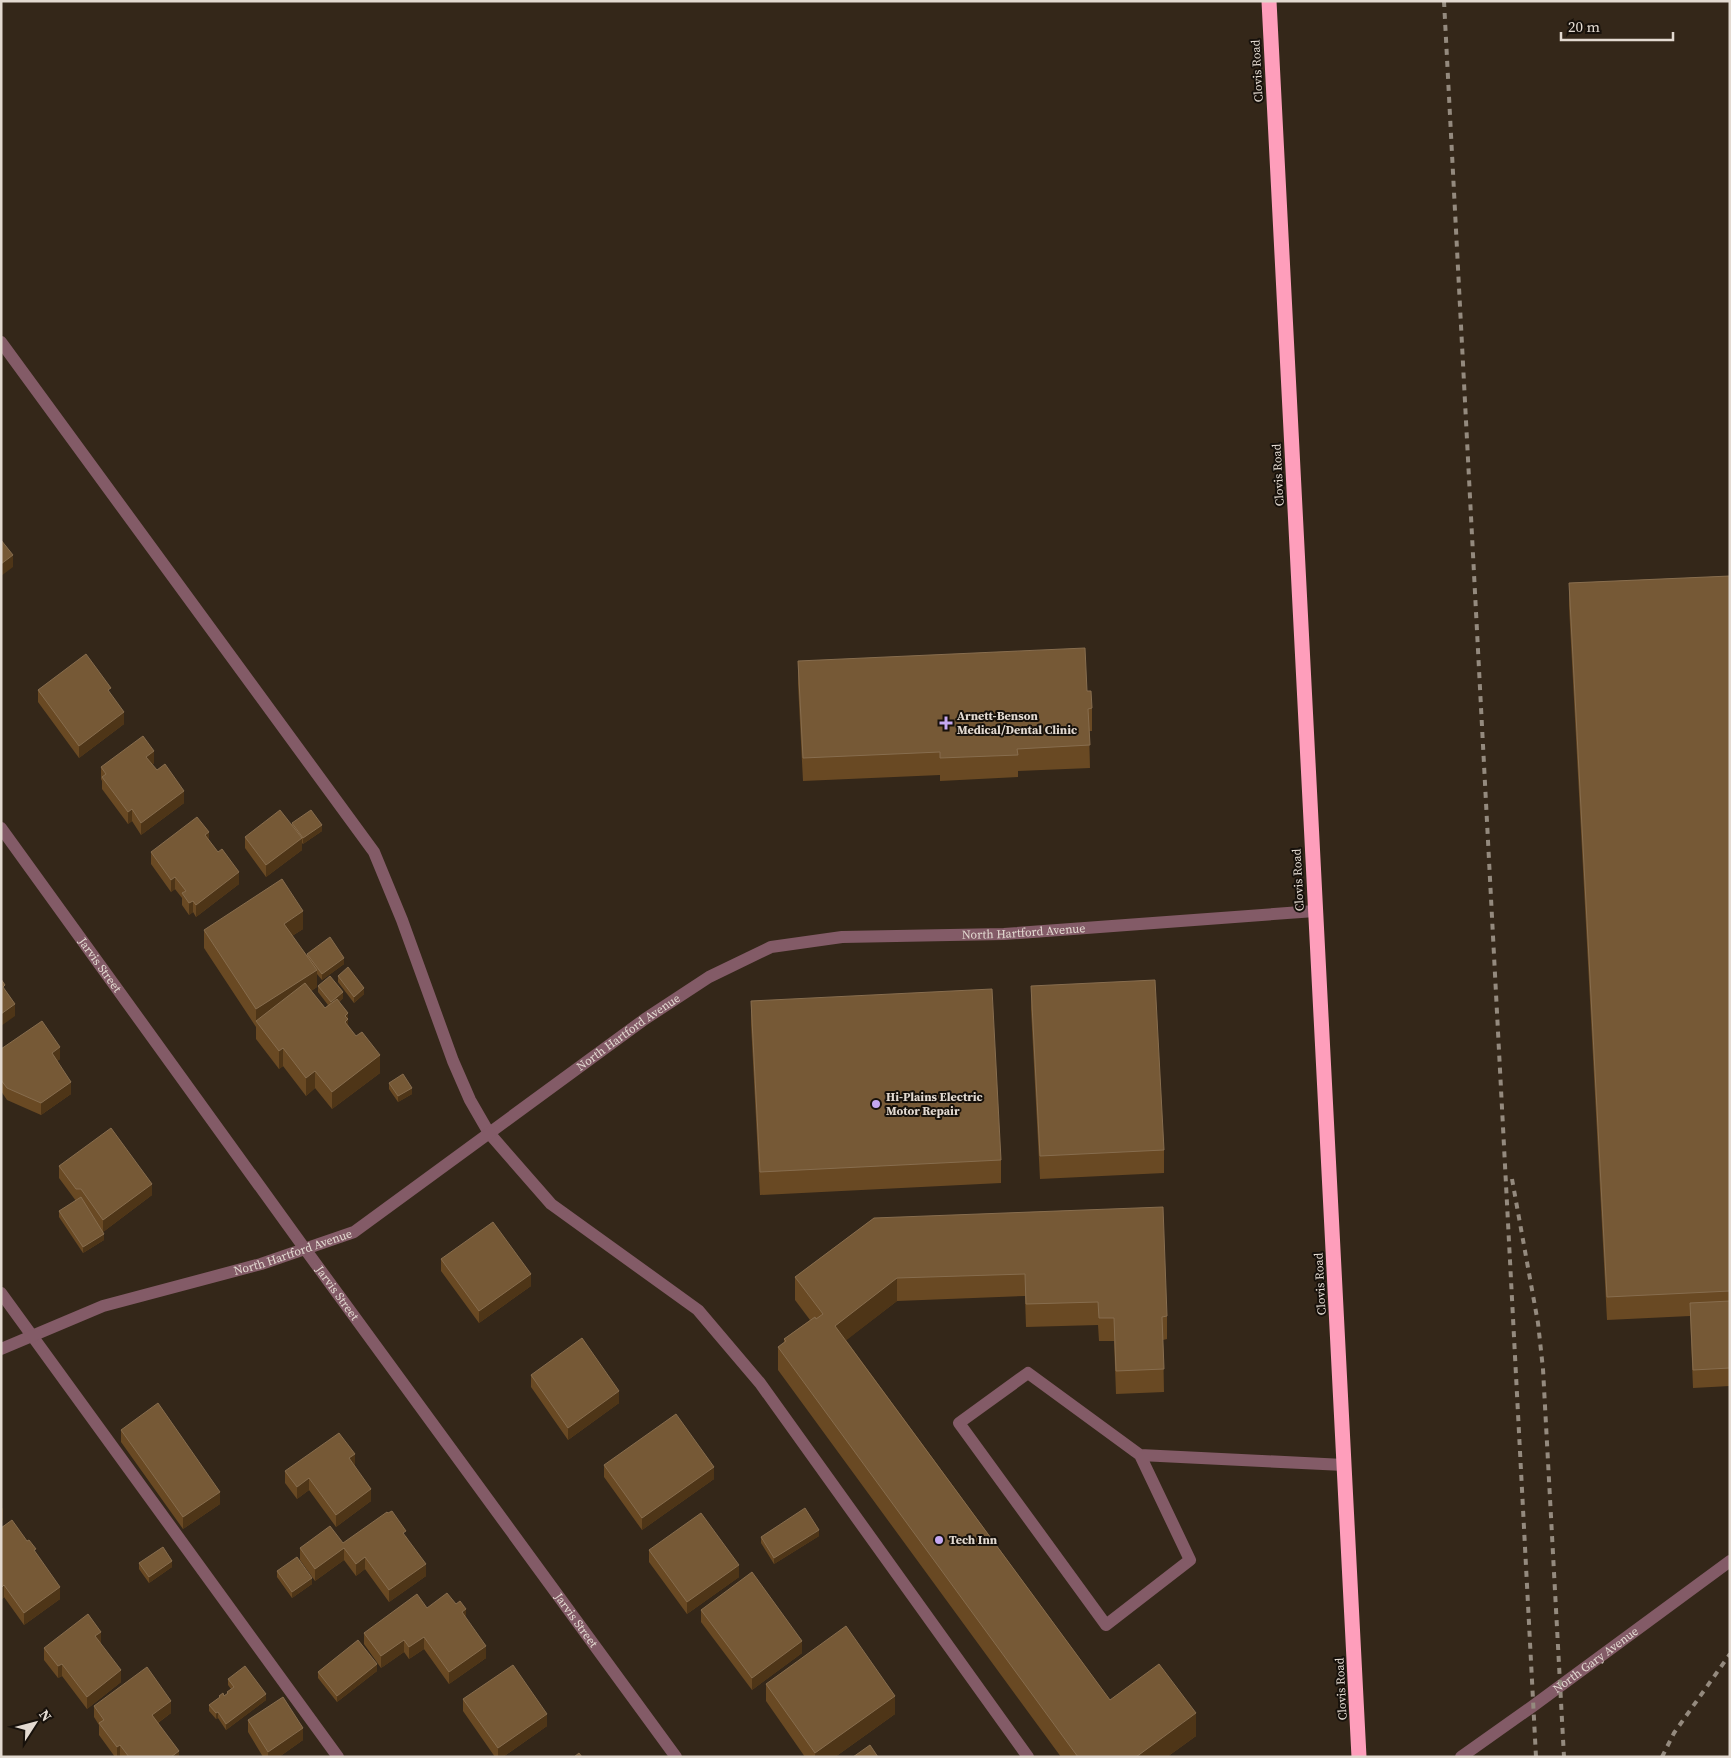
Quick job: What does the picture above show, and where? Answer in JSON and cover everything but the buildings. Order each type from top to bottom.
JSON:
[{"type":"highway","name":"Clovis Road","points":[[1268,1],[1360,1757]]},
{"type":"street","points":[[1,342],[374,852],[402,920],[453,1061],[470,1100],[489,1133],[551,1204],[698,1310],[760,1383],[1028,1757]]},
{"type":"street","name":"Jarvis Street","points":[[1,828],[305,1249],[676,1757]]},
{"type":"street","name":"North Hartford Avenue","points":[[1,1349],[103,1306],[261,1264],[354,1232],[644,1018],[709,977],[772,947],[842,936],[1004,934],[1315,911]]},
{"type":"street","points":[[1,1293],[338,1757]]},
{"type":"street","points":[[1140,1455],[1190,1560],[1106,1625],[959,1423],[1028,1372],[1140,1455],[1344,1465]]},
{"type":"street","name":"North Gary Avenue","points":[[1461,1757],[1730,1561]]},
{"type":"railway","points":[[1444,1],[1536,1757]]},
{"type":"railway","points":[[1512,1179],[1538,1323],[1543,1369],[1564,1757]]},
{"type":"railway","points":[[1662,1757],[1674,1733],[1730,1654]]},
{"type":"place","name":"Arnett-Benson Medical/Dental Clinic","points":[[946,723]]},
{"type":"place","name":"Hi-Plains Electric Motor Repair","points":[[876,1104]]},
{"type":"place","name":"Tech Inn","points":[[939,1540]]}]
